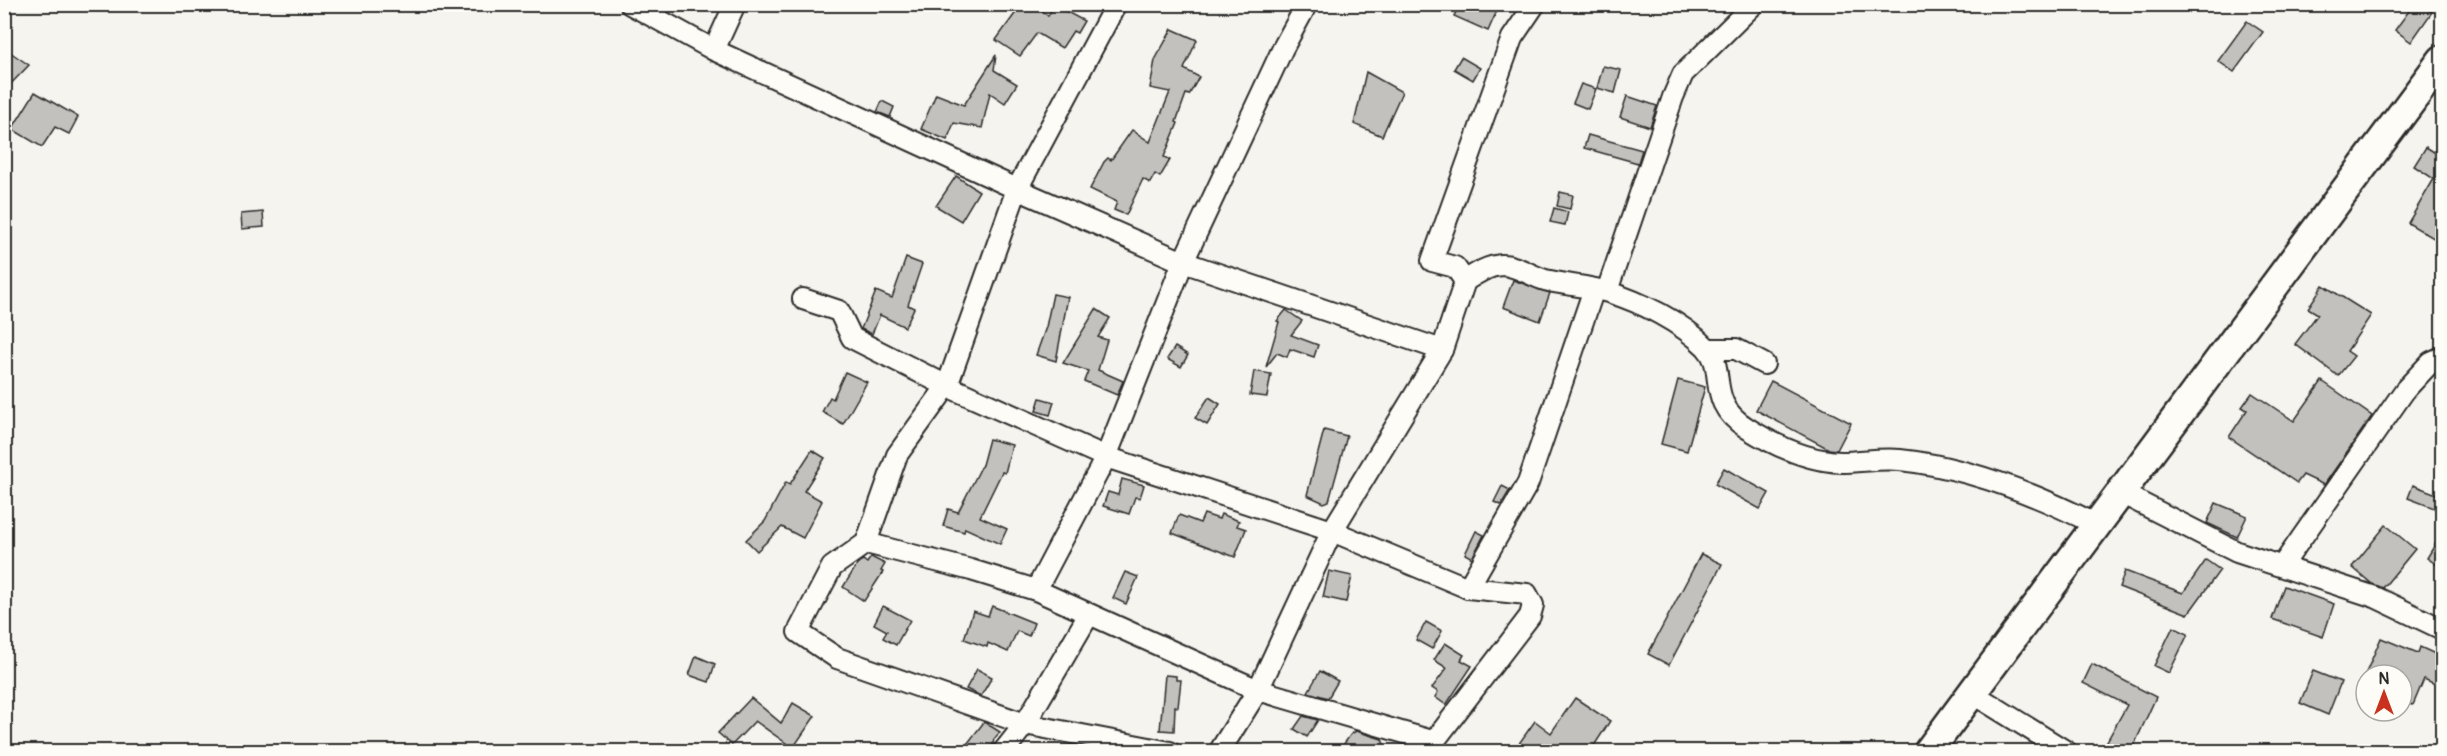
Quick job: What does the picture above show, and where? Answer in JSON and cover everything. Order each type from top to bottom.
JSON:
[{"type":"main road","points":[[1928,752],[2442,60]]},
{"type":"street","points":[[630,4],[714,50],[1017,189],[1183,262],[1442,350]]},
{"type":"street","points":[[714,50],[735,4]]},
{"type":"street","points":[[1116,4],[1017,189],[947,386],[897,455],[866,543],[832,567],[798,632],[837,658],[1025,724],[1170,752]]},
{"type":"street","points":[[1036,590],[1106,457],[1183,262],[1283,48],[1307,4]]},
{"type":"street","points":[[1535,4],[1512,38],[1431,261],[1460,274],[1505,265],[1542,279],[1600,290],[1681,326],[1708,349],[1718,376],[1718,392],[1725,409],[1747,428],[1804,456],[1839,462],[1898,460],[1953,470],[2048,500],[2097,525]]},
{"type":"street","points":[[1468,588],[1528,483],[1683,74],[1754,4]]},
{"type":"street","points":[[1219,752],[1258,690],[1332,531],[1442,350],[1460,274]]},
{"type":"street","points":[[803,298],[839,311],[852,338],[947,386],[1106,457],[1332,531],[1468,588],[1527,594],[1533,605],[1530,616],[1429,746],[1258,690],[1088,616],[1036,590],[971,570],[866,543]]},
{"type":"street","points":[[1708,349],[1736,349],[1764,364]]},
{"type":"street","points":[[2282,567],[2405,390],[2431,362],[2442,357]]},
{"type":"street","points":[[2121,493],[2237,552],[2374,597],[2442,629]]},
{"type":"street","points":[[1003,752],[1025,724],[1088,616]]},
{"type":"street","points":[[1972,693],[2067,752]]},
{"type":"building","points":[[1022,4],[1034,4],[1048,16],[1054,5],[1084,21],[1077,33],[1073,31],[1062,48],[1037,33],[1020,56],[996,40]]},
{"type":"building","points":[[1460,4],[1500,4],[1488,31],[1454,16]]},
{"type":"building","points":[[2414,4],[2421,4],[2432,12],[2411,42],[2395,30]]},
{"type":"building","points":[[2247,21],[2263,32],[2234,72],[2218,61]]},
{"type":"building","points":[[1172,29],[1197,40],[1184,69],[1199,77],[1189,95],[1186,94],[1176,122],[1178,123],[1164,157],[1170,160],[1160,177],[1155,174],[1150,183],[1143,179],[1126,215],[1114,210],[1117,202],[1090,189],[1104,162],[1108,158],[1111,160],[1132,130],[1150,142],[1170,92],[1150,88],[1155,60]]},
{"type":"building","points":[[4,48],[29,65],[4,91]]},
{"type":"building","points":[[996,55],[994,70],[1017,84],[1005,103],[990,93],[982,128],[954,123],[947,140],[921,129],[936,94],[964,105]]},
{"type":"building","points":[[1461,57],[1480,68],[1473,80],[1454,69]]},
{"type":"building","points":[[1603,66],[1621,70],[1615,93],[1597,88]]},
{"type":"building","points":[[1366,72],[1402,92],[1382,136],[1354,124]]},
{"type":"building","points":[[1581,84],[1596,89],[1588,109],[1573,103]]},
{"type":"building","points":[[35,92],[78,117],[69,134],[55,127],[42,147],[12,129]]},
{"type":"building","points":[[1627,96],[1657,106],[1650,127],[1620,117]]},
{"type":"building","points":[[882,101],[894,107],[890,117],[877,112]]},
{"type":"building","points":[[1588,135],[1642,150],[1638,163],[1584,148]]},
{"type":"building","points":[[2426,147],[2442,157],[2442,243],[2408,223],[2434,179],[2414,166]]},
{"type":"building","points":[[956,176],[979,191],[961,221],[936,206]]},
{"type":"building","points":[[1560,192],[1573,195],[1570,209],[1557,206]]},
{"type":"building","points":[[1554,208],[1568,212],[1565,225],[1550,222]]},
{"type":"building","points":[[263,212],[264,227],[242,229],[241,214]]},
{"type":"building","points":[[906,258],[922,264],[908,305],[914,308],[905,327],[880,315],[872,334],[861,329],[876,291],[892,298]]},
{"type":"building","points":[[1513,280],[1550,293],[1540,321],[1503,307]]},
{"type":"building","points":[[2323,285],[2371,315],[2347,351],[2354,356],[2338,376],[2295,344],[2318,314],[2308,308]]},
{"type":"building","points":[[1053,294],[1068,297],[1056,361],[1036,355],[1046,327]]},
{"type":"building","points":[[1096,309],[1110,318],[1098,337],[1107,340],[1098,370],[1123,381],[1117,395],[1084,381],[1088,371],[1063,363]]},
{"type":"building","points":[[1286,310],[1302,321],[1291,335],[1318,345],[1314,357],[1290,349],[1287,357],[1277,353],[1266,367],[1279,322],[1277,321]]},
{"type":"building","points":[[1175,347],[1188,355],[1181,367],[1167,359]]},
{"type":"building","points":[[1254,371],[1271,374],[1267,397],[1250,395]]},
{"type":"building","points":[[845,372],[867,382],[843,424],[822,412],[830,397],[833,399]]},
{"type":"building","points":[[1678,380],[1705,387],[1687,451],[1661,444]]},
{"type":"building","points":[[1771,381],[1851,423],[1837,450],[1829,449],[1756,410]]},
{"type":"building","points":[[2322,381],[2372,416],[2324,485],[2303,475],[2297,483],[2229,437],[2247,410],[2242,407],[2252,393],[2294,421]]},
{"type":"building","points":[[1209,397],[1220,404],[1207,425],[1195,418]]},
{"type":"building","points":[[1040,398],[1054,402],[1050,415],[1036,411]]},
{"type":"building","points":[[1324,430],[1347,436],[1329,501],[1324,503],[1307,495]]},
{"type":"building","points":[[989,439],[1012,445],[1005,473],[1002,472],[980,517],[1007,529],[1000,544],[965,528],[964,532],[943,526],[948,509],[958,512],[982,465]]},
{"type":"building","points":[[812,450],[825,458],[804,491],[822,501],[803,538],[782,527],[757,551],[746,540],[765,521],[786,482],[790,484]]},
{"type":"building","points":[[1724,468],[1769,493],[1760,509],[1715,484]]},
{"type":"building","points":[[1122,479],[1144,485],[1140,498],[1135,497],[1129,514],[1103,506],[1108,492],[1118,495]]},
{"type":"building","points":[[2413,485],[2442,496],[2442,511],[2408,498]]},
{"type":"building","points":[[1502,486],[1510,490],[1501,505],[1494,502]]},
{"type":"building","points":[[2216,503],[2247,516],[2237,537],[2207,523]]},
{"type":"building","points":[[1204,514],[1219,519],[1221,514],[1239,521],[1237,526],[1246,529],[1235,557],[1172,533],[1179,515],[1200,523]]},
{"type":"building","points":[[2386,525],[2415,549],[2383,588],[2372,584],[2352,567]]},
{"type":"building","points":[[1476,531],[1484,535],[1472,558],[1465,554]]},
{"type":"building","points":[[2442,533],[2442,568],[2427,558]]},
{"type":"building","points":[[1701,554],[1722,564],[1669,665],[1648,654]]},
{"type":"building","points":[[871,557],[885,564],[881,571],[883,572],[864,601],[843,587],[859,562],[863,560],[867,563]]},
{"type":"building","points":[[2206,560],[2220,570],[2188,614],[2119,587],[2125,571],[2183,593]]},
{"type":"building","points":[[1329,571],[1352,576],[1346,602],[1323,597]]},
{"type":"building","points":[[1125,572],[1138,577],[1126,604],[1113,598]]},
{"type":"building","points":[[2284,586],[2334,604],[2323,637],[2272,619]]},
{"type":"building","points":[[883,606],[910,620],[896,645],[883,638],[887,631],[874,624]]},
{"type":"building","points":[[992,606],[1034,623],[1029,636],[1017,631],[1008,652],[988,643],[987,647],[964,639],[973,611],[988,616]]},
{"type":"building","points":[[1426,622],[1442,631],[1432,649],[1416,640]]},
{"type":"building","points":[[2173,627],[2188,634],[2169,673],[2154,666]]},
{"type":"building","points":[[2381,638],[2418,653],[2420,647],[2442,657],[2442,687],[2424,679],[2414,703],[2414,663],[2370,663]]},
{"type":"building","points":[[1445,643],[1464,655],[1461,660],[1472,666],[1446,705],[1435,697],[1438,692],[1432,688],[1447,668],[1434,660]]},
{"type":"building","points":[[696,656],[715,664],[709,682],[689,675]]},
{"type":"building","points":[[2092,664],[2156,697],[2131,752],[2122,752],[2106,743],[2127,705],[2083,683]]},
{"type":"building","points":[[977,669],[992,677],[981,696],[966,689]]},
{"type":"building","points":[[1320,671],[1338,681],[1328,698],[1308,692]]},
{"type":"building","points":[[2313,671],[2341,682],[2328,715],[2300,703]]},
{"type":"building","points":[[1165,675],[1176,676],[1176,680],[1181,680],[1178,707],[1175,706],[1174,731],[1160,730]]},
{"type":"building","points":[[751,698],[781,723],[793,703],[815,716],[793,748],[755,721],[732,745],[718,733]]},
{"type":"building","points":[[1575,698],[1610,721],[1590,752],[1513,752],[1535,721],[1551,733]]},
{"type":"building","points":[[1303,716],[1318,720],[1307,737],[1294,729]]},
{"type":"building","points":[[984,722],[1000,732],[994,739],[991,752],[961,752]]},
{"type":"building","points":[[1356,731],[1382,739],[1387,752],[1338,752],[1351,734]]}]
